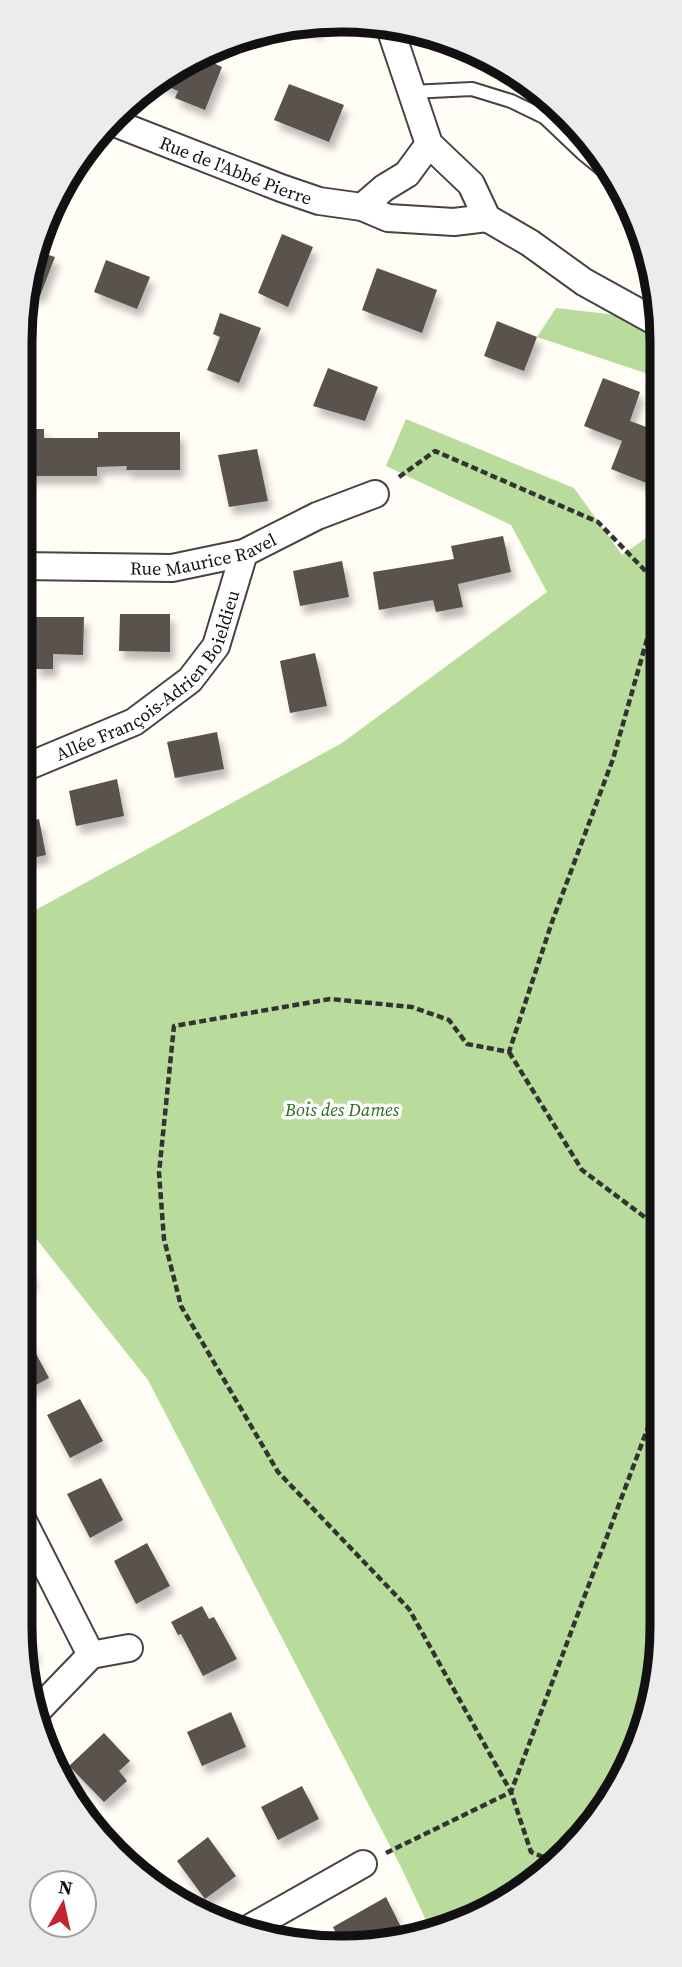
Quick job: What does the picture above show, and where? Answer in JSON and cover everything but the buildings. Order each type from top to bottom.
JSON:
[{"type":"street","points":[[392,36],[429,144],[471,184],[488,218],[530,243],[584,282],[650,318]]},
{"type":"street","name":"Rue de l'Abbé Pierre","points":[[119,125],[319,201],[362,207],[387,218],[454,222],[488,218]]},
{"type":"street","points":[[362,207],[384,188],[407,174],[429,144]]},
{"type":"street","name":"Rue Maurice Ravel","points":[[32,566],[172,568],[244,553],[317,516],[375,494]]},
{"type":"street","name":"Allée François-Adrien Boieldieu","points":[[32,765],[134,722],[190,680],[216,646],[244,553]]},
{"type":"street","points":[[32,1539],[91,1655]]},
{"type":"street","points":[[42,1706],[91,1655],[129,1648]]},
{"type":"street","points":[[258,1924],[363,1864]]},
{"type":"lane","points":[[410,92],[472,89],[511,101],[544,117],[593,162]]},
{"type":"path","points":[[375,494],[435,451],[598,522],[650,576]]},
{"type":"path","points":[[509,1052],[552,922],[613,759],[650,627]]},
{"type":"path","points":[[546,1858],[531,1852],[511,1792],[409,1609],[278,1472],[181,1306],[164,1238],[159,1173],[174,1026],[330,999],[412,1007],[449,1020],[467,1044],[509,1052],[582,1170],[650,1221]]},
{"type":"path","points":[[363,1864],[511,1792],[650,1422]]},
{"type":"green space","points":[[556,308],[650,319],[650,375],[537,337]]},
{"type":"green space","name":"Bois des Dames","points":[[406,419],[574,488],[622,555],[650,535],[650,1646],[645,1686],[619,1763],[574,1830],[545,1859],[496,1894],[478,1904],[427,1923],[401,1867],[148,1380],[32,1233],[32,912],[342,743],[547,592],[511,525],[386,466]]}]
